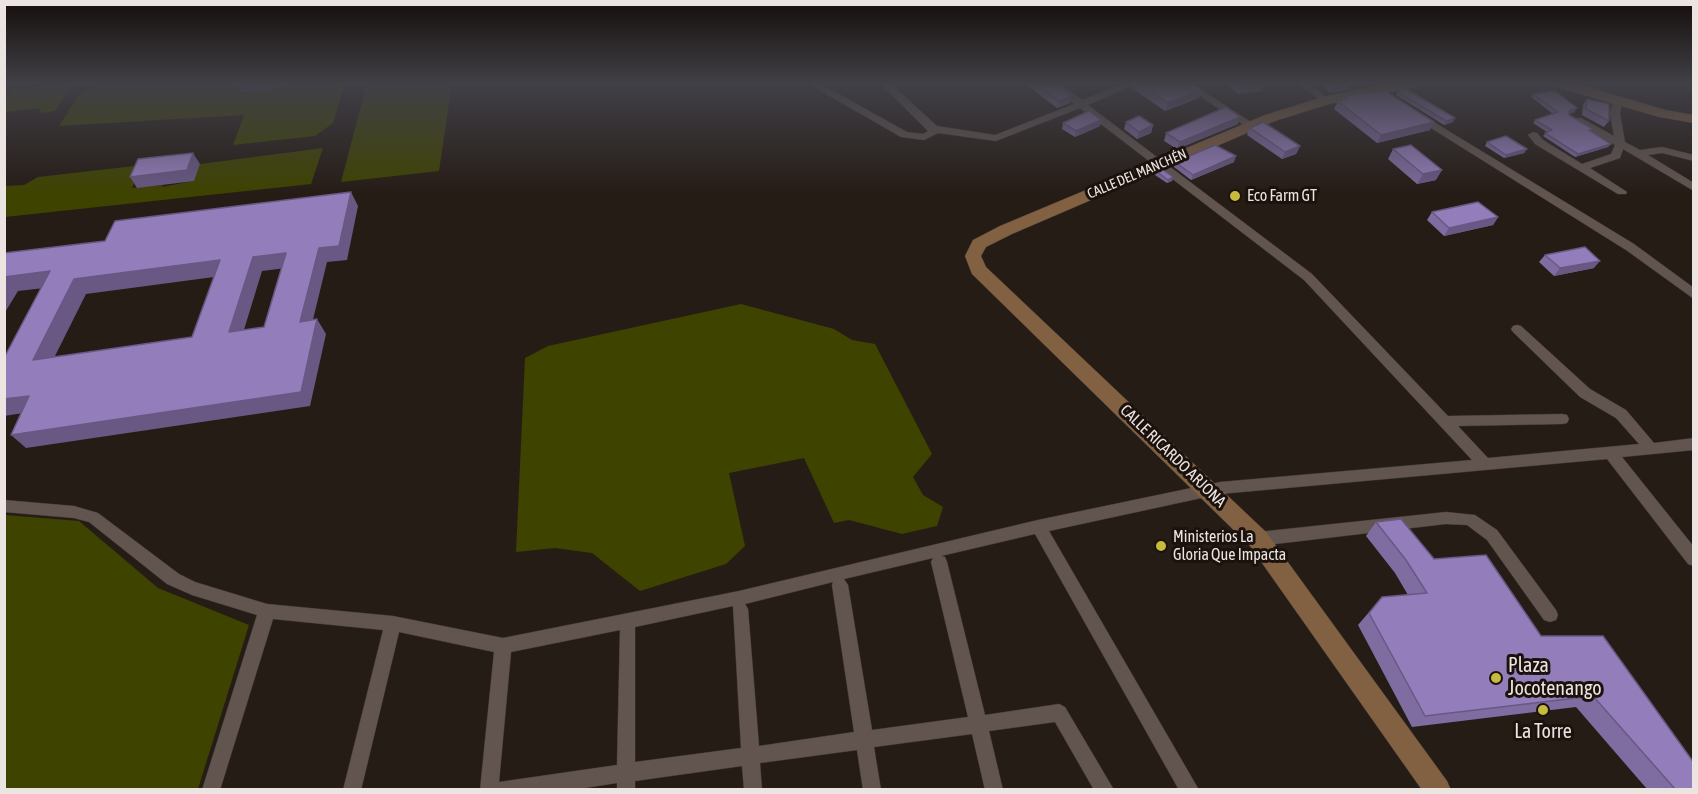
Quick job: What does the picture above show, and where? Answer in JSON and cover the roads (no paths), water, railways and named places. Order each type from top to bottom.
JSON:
[{"type":"street","points":[[878,120],[905,135],[924,137],[933,133],[934,129]]},
{"type":"street","points":[[924,120],[934,129],[996,138],[1040,120]]},
{"type":"street","points":[[1101,120],[1308,277],[1484,463]]},
{"type":"street","points":[[1243,120],[1252,126]]},
{"type":"street","name":"CALLE DEL MANCHÉN","points":[[974,256],[979,244],[1006,230],[1269,120]]},
{"type":"street","points":[[1425,120],[1630,247],[1694,295]]},
{"type":"street","points":[[1578,120],[1638,153],[1694,188]]},
{"type":"street","points":[[1580,168],[1616,156],[1620,144],[1616,120]]},
{"type":"street","points":[[1533,135],[1539,142],[1622,192]]},
{"type":"street","points":[[1638,153],[1662,150],[1694,159]]},
{"type":"street","name":"CALLE RICARDO ARJONA","points":[[974,256],[978,270],[1258,539],[1438,789]]},
{"type":"street","points":[[1517,329],[1585,393],[1621,414],[1651,448]]},
{"type":"street","points":[[1444,421],[1562,419]]},
{"type":"street","points":[[4,506],[74,512],[93,517],[172,579],[192,588],[267,611],[393,623],[503,646],[739,598],[1038,526],[1208,490],[1694,444]]},
{"type":"street","points":[[1610,453],[1694,559]]},
{"type":"street","points":[[1258,539],[1446,518],[1470,519],[1492,535],[1550,615]]},
{"type":"street","points":[[1038,526],[1190,789]]},
{"type":"street","points":[[939,562],[994,789]]},
{"type":"street","points":[[840,585],[872,789]]},
{"type":"street","points":[[740,609],[753,789]]},
{"type":"street","points":[[212,789],[267,611]]},
{"type":"street","points":[[352,789],[393,623]]},
{"type":"street","points":[[626,781],[628,630]]},
{"type":"street","points":[[489,789],[503,646]]},
{"type":"street","points":[[502,789],[626,781],[750,754],[1059,713],[1105,789]]},
{"type":"place","name":"Eco Farm GT","points":[[1235,196]]},
{"type":"place","name":"Ministerios La Gloria Que Impacta","points":[[1161,546]]},
{"type":"place","name":"Plaza Jocotenango","points":[[1496,678]]},
{"type":"place","name":"La Torre","points":[[1543,710]]}]
